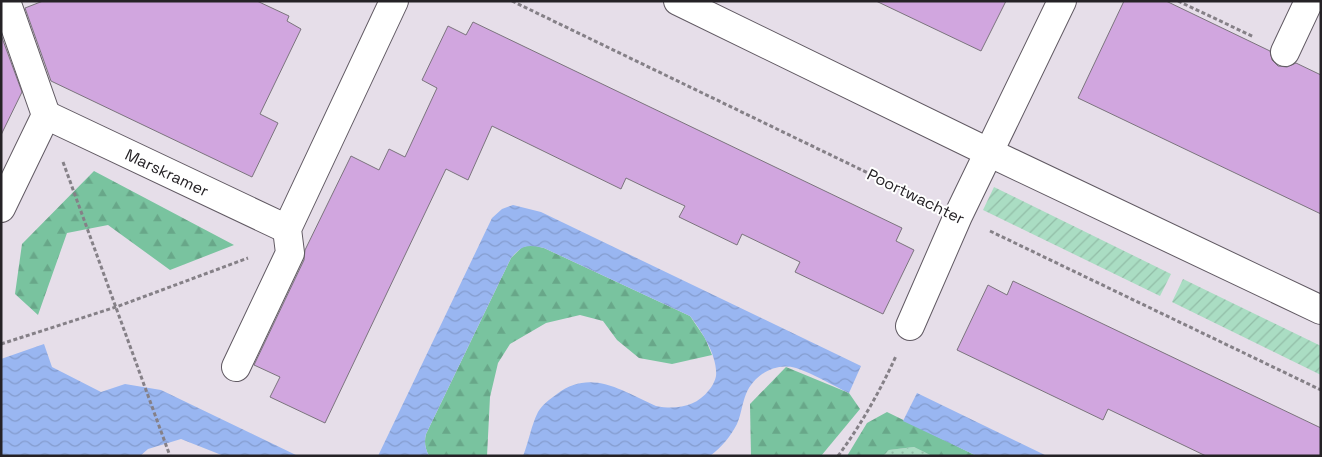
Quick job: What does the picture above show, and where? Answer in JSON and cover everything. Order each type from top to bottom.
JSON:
[{"type":"street","points":[[1,208],[46,115],[6,1]]},
{"type":"street","points":[[236,367],[290,253],[288,236],[394,1]]},
{"type":"street","points":[[678,1],[989,153],[1321,310]]},
{"type":"street","points":[[910,326],[958,216],[1062,1]]},
{"type":"street","points":[[1285,52],[1309,1]]},
{"type":"street","name":"Marskramer","points":[[46,115],[288,236]]},
{"type":"path","name":"Poortwachter","points":[[512,1],[1321,390]]},
{"type":"path","points":[[1178,1],[1285,52]]},
{"type":"path","points":[[46,115],[170,456]]},
{"type":"path","points":[[1,344],[116,307],[288,236]]},
{"type":"path","points":[[838,456],[852,437],[887,375],[910,326]]},
{"type":"green space","points":[[94,171],[234,245],[170,270],[108,225],[67,233],[38,315],[15,294],[22,244]]},
{"type":"green space","points":[[994,187],[1171,274],[1160,296],[983,210]]},
{"type":"green space","points":[[532,245],[544,248],[690,316],[705,338],[712,355],[672,364],[639,358],[617,340],[603,321],[580,315],[546,323],[510,344],[498,363],[490,397],[487,456],[429,456],[425,445],[426,434],[511,258],[522,247]]},
{"type":"green space","points":[[1183,279],[1321,346],[1321,375],[1172,302]]},
{"type":"green space","points":[[786,367],[849,393],[860,409],[821,456],[751,456],[750,404]]},
{"type":"green space","points":[[887,412],[977,456],[932,456],[914,447],[889,450],[883,456],[847,456],[867,423]]},
{"type":"green space","points":[[914,447],[932,456],[883,456],[889,450]]},
{"type":"water","points":[[513,205],[541,212],[861,366],[849,393],[803,370],[780,367],[766,372],[754,381],[746,394],[734,429],[722,445],[710,456],[523,456],[540,409],[557,394],[570,386],[594,382],[619,389],[656,406],[671,408],[692,404],[704,396],[712,386],[716,376],[712,353],[690,316],[544,248],[529,246],[518,250],[511,258],[426,434],[425,445],[429,456],[378,456],[492,218],[502,209]]},
{"type":"water","points":[[44,344],[52,367],[101,392],[125,384],[161,390],[298,456],[224,456],[181,439],[148,449],[140,456],[1,456],[1,359]]},
{"type":"water","points":[[917,393],[1047,456],[977,456],[903,421]]},
{"type":"building","points":[[43,1],[257,1],[289,16],[287,21],[301,29],[260,114],[278,123],[252,177],[51,81],[25,8]]},
{"type":"building","points":[[876,1],[1006,1],[981,51]]},
{"type":"building","points":[[1124,1],[1166,1],[1270,51],[1272,60],[1278,66],[1287,67],[1296,63],[1321,75],[1321,214],[1078,98]]},
{"type":"building","points":[[473,22],[902,228],[896,241],[914,250],[883,314],[795,272],[800,262],[742,234],[737,245],[679,217],[685,206],[626,178],[621,189],[492,126],[468,180],[446,169],[325,423],[270,397],[280,377],[254,365],[304,260],[305,250],[351,156],[379,170],[389,149],[405,157],[437,88],[422,80],[448,26],[466,35]]},
{"type":"building","points":[[1,35],[22,92],[1,135]]},
{"type":"building","points":[[1013,281],[1321,428],[1321,456],[1206,456],[1108,409],[1103,420],[957,350],[988,285],[1007,295]]}]
